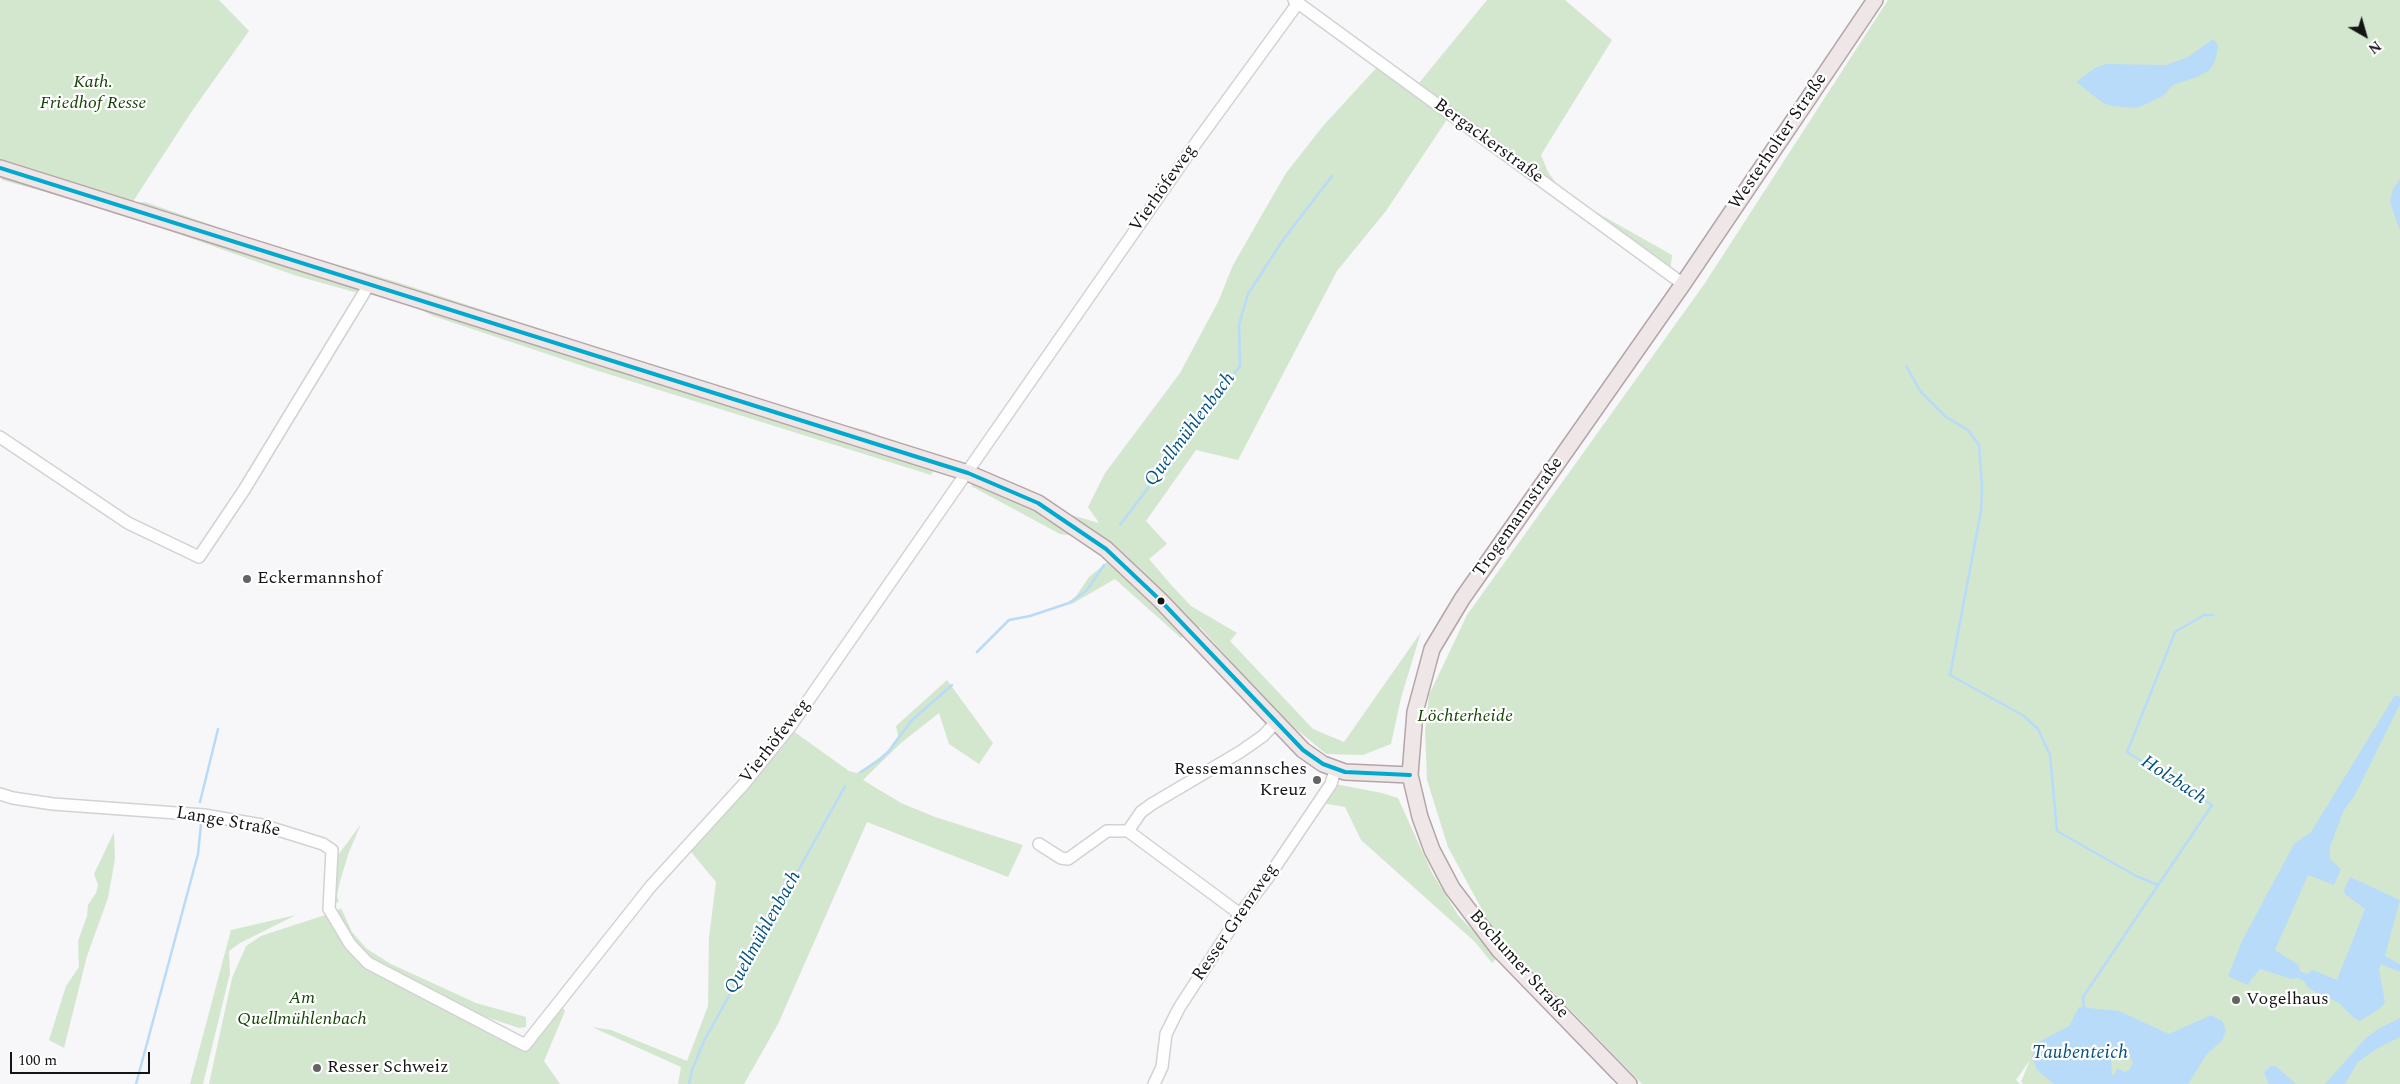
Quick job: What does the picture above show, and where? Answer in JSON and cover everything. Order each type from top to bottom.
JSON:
[{"type":"main road","name":"Westerholter Straße","points":[[1683,284],[1875,0]]},
{"type":"main road","points":[[0,168],[968,472],[1038,503],[1106,549],[1160,600],[1303,750],[1335,770],[1410,775]]},
{"type":"main road","name":"Trogemannstraße","points":[[1410,775],[1415,712],[1432,649],[1462,599],[1683,284]]},
{"type":"main road","name":"Bochumer Straße","points":[[1410,775],[1420,817],[1432,850],[1452,888],[1499,950],[1629,1084]]},
{"type":"street","name":"Bergackerstraße","points":[[1296,2],[1683,284]]},
{"type":"street","name":"Vierhöfeweg","points":[[525,1045],[651,886],[742,785],[789,728],[1190,151],[1296,2]]},
{"type":"street","points":[[0,437],[128,523],[199,557],[244,490],[370,283]]},
{"type":"street","points":[[1128,831],[1141,812],[1240,752],[1263,736],[1276,720]]},
{"type":"street","name":"Resser Grenzweg","points":[[1154,1084],[1162,1066],[1166,1034],[1179,1008],[1240,914],[1267,879],[1325,792],[1335,770]]},
{"type":"street","name":"Lange Straße","points":[[0,794],[13,798],[53,804],[204,815],[262,825],[323,844],[332,850],[329,909],[350,944],[368,962],[525,1045]]},
{"type":"street","points":[[1039,844],[1061,858],[1068,859],[1107,831],[1128,831],[1240,914]]},
{"type":"green space","name":"Kath. Friedhof Resse","points":[[0,0],[219,0],[249,31],[192,111],[132,203],[145,202],[267,244],[397,282],[833,424],[865,430],[941,460],[931,475],[592,369],[433,316],[395,296],[354,292],[297,276],[114,211],[2,180],[0,173]]},
{"type":"green space","points":[[1487,0],[1565,0],[1612,40],[1541,155],[1548,172],[1559,187],[1587,207],[1672,255],[1670,273],[1530,180],[1466,119],[1419,83]]},
{"type":"green space","name":"Löchterheide","points":[[1888,0],[2400,0],[2400,1084],[2023,1084],[2021,1082],[2030,1060],[2016,1080],[2020,1084],[1642,1084],[1493,930],[1448,847],[1427,780],[1425,731],[1429,695],[1467,615],[1705,283]]},
{"type":"green space","points":[[1379,65],[1450,115],[1386,211],[1337,271],[1238,460],[1196,450],[1146,521],[1167,544],[1149,559],[1173,587],[1191,606],[1237,633],[1230,641],[1313,729],[1344,742],[1421,632],[1401,698],[1391,744],[1363,755],[1326,754],[1278,714],[1200,627],[1181,638],[1115,579],[1070,605],[1089,577],[1117,554],[1103,540],[1060,534],[971,486],[982,470],[1039,495],[1071,515],[1099,523],[1088,507],[1105,473],[1180,373],[1219,300],[1233,265],[1286,173],[1323,126]]},
{"type":"green space","points":[[947,680],[993,743],[979,764],[949,744],[939,713],[901,743],[863,780],[901,803],[935,817],[1023,845],[1008,877],[867,822],[778,1024],[744,1084],[678,1084],[681,1067],[592,1027],[611,1030],[687,1061],[708,1006],[709,937],[716,882],[687,847],[789,728],[849,771],[857,773],[886,753],[898,736],[896,726]]},
{"type":"green space","points":[[1335,784],[1398,798],[1432,873],[1458,915],[1498,957],[1492,963],[1475,942],[1361,840],[1345,807],[1322,803]]},
{"type":"green space","points":[[361,824],[349,852],[340,881],[337,896],[339,902],[335,903],[336,858]]},
{"type":"green space","points":[[114,832],[115,859],[108,898],[87,956],[64,1048],[49,1040],[66,986],[79,967],[78,941],[87,916],[88,905],[96,893],[98,885],[94,874]]},
{"type":"green space","points":[[341,908],[352,932],[367,949],[391,964],[476,1003],[526,1017],[526,1027],[519,1028],[477,1014],[374,962],[362,952],[334,909],[338,910]]},
{"type":"green space","points":[[296,915],[240,943],[229,951],[230,973],[203,1084],[190,1084],[231,930]]},
{"type":"green space","name":"Am Quellmühlenbach","points":[[325,915],[330,917],[350,952],[520,1048],[523,1053],[525,1045],[559,1002],[565,1011],[544,1061],[560,1084],[209,1084],[232,978],[246,946],[261,936]]},
{"type":"water","points":[[2213,39],[2218,45],[2216,59],[2210,70],[2197,77],[2173,85],[2163,96],[2137,108],[2112,106],[2103,103],[2076,82],[2095,68],[2106,64],[2166,65],[2188,57]]},
{"type":"water","points":[[2400,179],[2400,231],[2390,202],[2393,189]]},
{"type":"water","points":[[2395,695],[2400,697],[2400,704],[2355,795],[2344,810],[2330,847],[2330,859],[2341,869],[2334,885],[2308,875],[2275,950],[2299,965],[2300,971],[2307,974],[2313,970],[2337,980],[2365,909],[2345,894],[2344,890],[2350,877],[2400,900],[2385,956],[2400,964],[2400,972],[2381,964],[2379,969],[2385,1002],[2381,1008],[2360,1021],[2354,1018],[2339,1003],[2308,988],[2304,981],[2297,978],[2291,979],[2260,969],[2247,985],[2228,976],[2243,939],[2294,844],[2311,832]]},
{"type":"water","name":"Taubenteich","points":[[2079,1007],[2119,1011],[2169,1034],[2211,1015],[2222,1021],[2226,1030],[2222,1041],[2207,1054],[2188,1084],[2054,1084],[2037,1070],[2032,1057],[2035,1044],[2069,1026]],"holes":[[[2113,1054],[2130,1057],[2133,1063],[2129,1070],[2125,1072],[2117,1068],[2114,1076],[2112,1074],[2111,1057]]]},
{"type":"water","points":[[2400,1018],[2400,1037],[2378,1048],[2358,1062],[2345,1084],[2325,1084],[2365,1039],[2378,1029]]},
{"type":"water","points":[[2271,1066],[2277,1067],[2296,1084],[2269,1084],[2264,1072]]},
{"type":"waterway","name":"Quellmühlenbach","points":[[1120,525],[1240,366],[1239,324],[1248,294],[1283,240],[1332,176]]},
{"type":"waterway","points":[[1906,366],[1921,392],[1946,417],[1968,430],[1979,445],[1982,487],[1981,511],[1950,675],[2024,716],[2038,729],[2050,755],[2057,831],[2136,876],[2158,885]]},
{"type":"waterway","name":"Quellmühlenbach","points":[[977,652],[1009,620],[1030,616],[1069,603],[1087,590],[1104,565]]},
{"type":"waterway","name":"Holzbach","points":[[2084,1008],[2083,997],[2212,805],[2127,752],[2175,632],[2204,615],[2213,615]]},
{"type":"waterway","name":"Quellmühlenbach","points":[[861,772],[889,751],[911,721],[952,685]]},
{"type":"waterway","points":[[200,802],[218,729]]},
{"type":"waterway","name":"Quellmühlenbach","points":[[689,1084],[692,1070],[704,1041],[845,786]]},
{"type":"waterway","points":[[136,1084],[198,854],[201,824]]},
{"type":"transit line","points":[[0,168],[968,473],[1038,503],[1106,549],[1160,600],[1303,750],[1323,764],[1345,772],[1410,775]]},
{"type":"place","name":"Eckermannshof","points":[[247,579]]},
{"type":"place","name":"Ressemannsches Kreuz","points":[[1317,780]]},
{"type":"place","name":"Vogelhaus","points":[[2236,1000]]},
{"type":"place","name":"Resser Schweiz","points":[[317,1068]]}]
